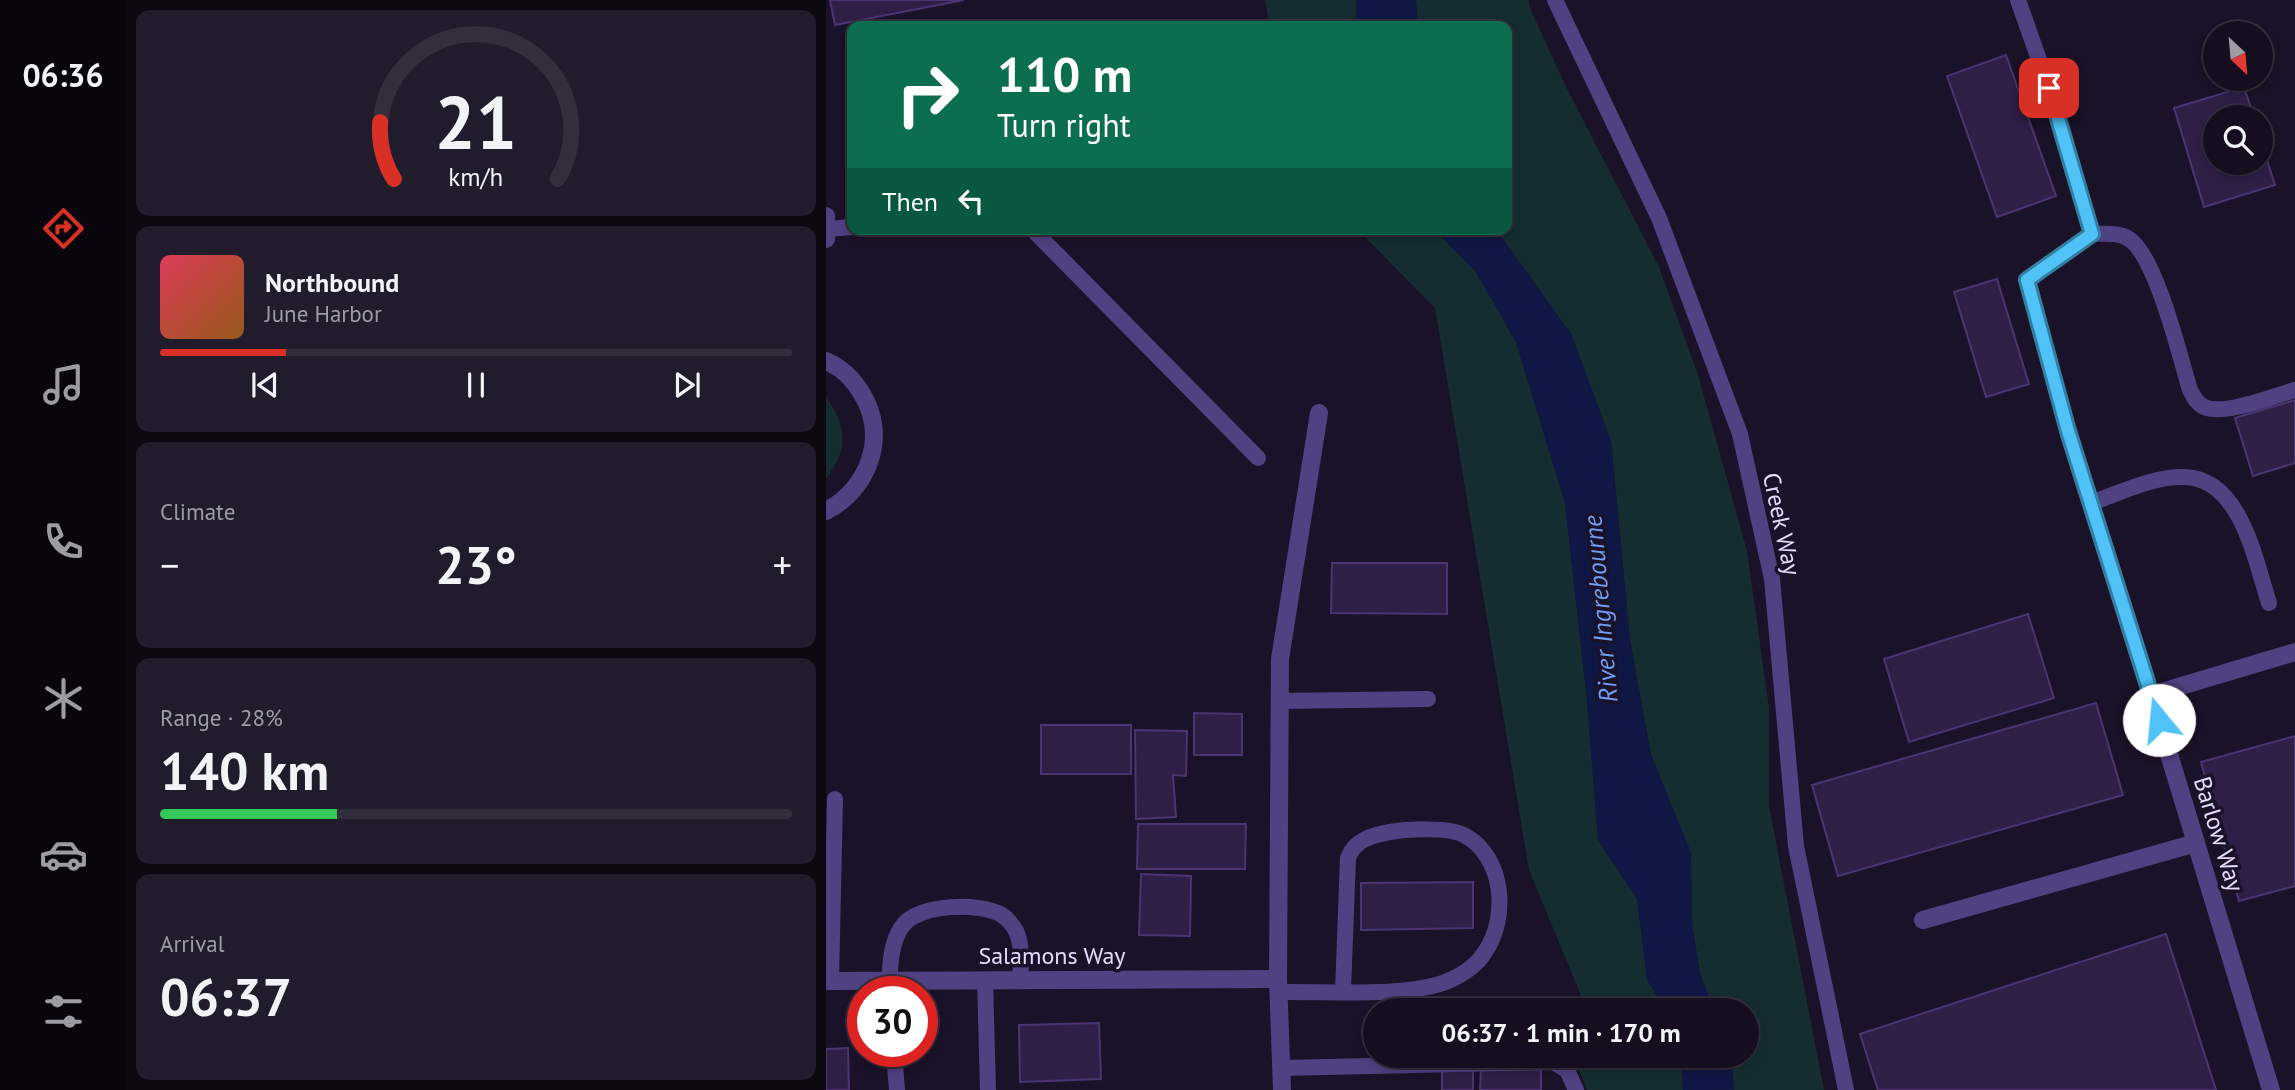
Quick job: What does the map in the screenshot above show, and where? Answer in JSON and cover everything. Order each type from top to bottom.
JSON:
[{"type":"street","points":[[826,361],[854,382],[869,405],[875,432],[871,459],[859,484],[840,504],[826,511]]},
{"type":"street","points":[[1282,1090],[1278,986],[1280,659],[1320,413]]},
{"type":"street","name":"Barlow Way","points":[[2068,431],[2271,1090]]},
{"type":"street","points":[[2151,695],[2295,652]]},
{"type":"street","points":[[1923,920],[2196,843]]},
{"type":"street","name":"Salamons Way","points":[[938,983],[1020,980],[1278,986]]},
{"type":"street","name":"Salamons Way","points":[[829,981],[847,982]]},
{"type":"lane","name":"Creek Way","points":[[1555,0],[1659,218],[1740,434],[1772,579],[1796,846],[1846,1090]]},
{"type":"lane","points":[[2018,0],[2049,88],[2092,234]]},
{"type":"lane","points":[[827,228],[847,227]]},
{"type":"lane","points":[[2068,431],[2027,280],[2092,234],[2120,234],[2133,241],[2147,259],[2190,390],[2197,402],[2206,408],[2232,407],[2295,390]]},
{"type":"lane","points":[[1038,235],[1258,458]]},
{"type":"lane","points":[[2091,503],[2154,482],[2184,477],[2208,481],[2223,492],[2245,528],[2269,603]]},
{"type":"lane","points":[[1280,701],[1428,699]]},
{"type":"lane","points":[[829,981],[835,799]]},
{"type":"lane","points":[[1278,986],[1343,991],[1422,988],[1446,982],[1467,971],[1485,953],[1497,930],[1499,910],[1493,862],[1484,849],[1462,834],[1402,830],[1376,835],[1358,843],[1351,850],[1348,859],[1343,991]]},
{"type":"lane","points":[[891,976],[894,941],[902,926],[911,917],[928,910],[956,906],[1003,915],[1016,930],[1020,943],[1020,980]]},
{"type":"lane","points":[[985,980],[988,1090]]},
{"type":"lane","points":[[1281,1068],[1553,1062],[1567,1070],[1577,1090]]},
{"type":"lane","points":[[895,1067],[897,1090]]},
{"type":"green space","points":[[1265,0],[1356,0],[1357,21],[1269,21]]},
{"type":"green space","points":[[1416,0],[1529,0],[1530,8],[1566,87],[1659,267],[1698,375],[1747,551],[1769,708],[1769,806],[1824,1090],[1734,1090],[1732,1068],[1759,1068],[1759,998],[1709,998],[1700,974],[1692,924],[1691,853],[1651,755],[1630,640],[1611,441],[1571,334],[1500,235],[1512,235],[1512,21],[1418,21]]},
{"type":"green space","points":[[1363,235],[1440,235],[1476,272],[1516,342],[1565,503],[1587,700],[1598,840],[1637,899],[1647,979],[1658,998],[1582,998],[1529,870],[1435,308]]},
{"type":"green space","points":[[826,397],[838,418],[842,448],[826,478]]},
{"type":"green space","points":[[1578,1068],[1682,1068],[1683,1090],[1587,1090]]},
{"type":"water","points":[[1356,0],[1416,0],[1418,21],[1357,21]]},
{"type":"water","name":"River Ingrebourne","points":[[1440,235],[1500,235],[1571,334],[1611,441],[1630,640],[1651,755],[1691,853],[1692,925],[1700,974],[1709,998],[1658,998],[1647,979],[1637,899],[1598,840],[1587,700],[1565,503],[1516,342],[1476,272]]},
{"type":"water","points":[[1682,1068],[1732,1068],[1734,1090],[1683,1090]]},
{"type":"building","points":[[830,0],[964,0],[847,21],[835,25]]},
{"type":"building","points":[[2006,55],[2056,196],[1997,217],[1947,76]]},
{"type":"building","points":[[2231,91],[2245,91],[2250,105],[2203,105],[2203,175],[2272,175],[2275,185],[2204,207],[2174,108]]},
{"type":"building","points":[[1997,279],[2029,384],[1986,397],[1954,292]]},
{"type":"building","points":[[2295,400],[2295,463],[2253,476],[2235,418]]},
{"type":"building","points":[[1332,563],[1447,563],[1447,614],[1331,613]]},
{"type":"building","points":[[2028,614],[2054,698],[1909,742],[1884,659]]},
{"type":"building","points":[[2096,703],[2123,795],[1838,876],[1812,785]]},
{"type":"building","points":[[1194,713],[1242,714],[1242,755],[1194,755]]},
{"type":"building","points":[[1041,725],[1131,725],[1131,774],[1041,774]]},
{"type":"building","points":[[1135,730],[1187,731],[1186,776],[1173,775],[1176,817],[1136,819]]},
{"type":"building","points":[[2295,736],[2295,886],[2239,901],[2201,762]]},
{"type":"building","points":[[1138,824],[1246,824],[1245,869],[1137,869]]},
{"type":"building","points":[[1141,874],[1191,876],[1190,936],[1139,935]]},
{"type":"building","points":[[1473,882],[1473,928],[1361,930],[1361,883]]},
{"type":"building","points":[[2166,934],[2216,1090],[1878,1090],[1860,1034]]},
{"type":"building","points":[[1099,1023],[1101,1079],[1020,1082],[1019,1025]]},
{"type":"building","points":[[847,1048],[849,1090],[826,1090],[826,1049]]},
{"type":"building","points":[[1442,1068],[1473,1068],[1473,1090],[1442,1090]]},
{"type":"building","points":[[1481,1068],[1541,1068],[1541,1090],[1480,1090]]},
{"type":"route","points":[[2049,88],[2092,234],[2027,280],[2068,431],[2159,720]]}]
